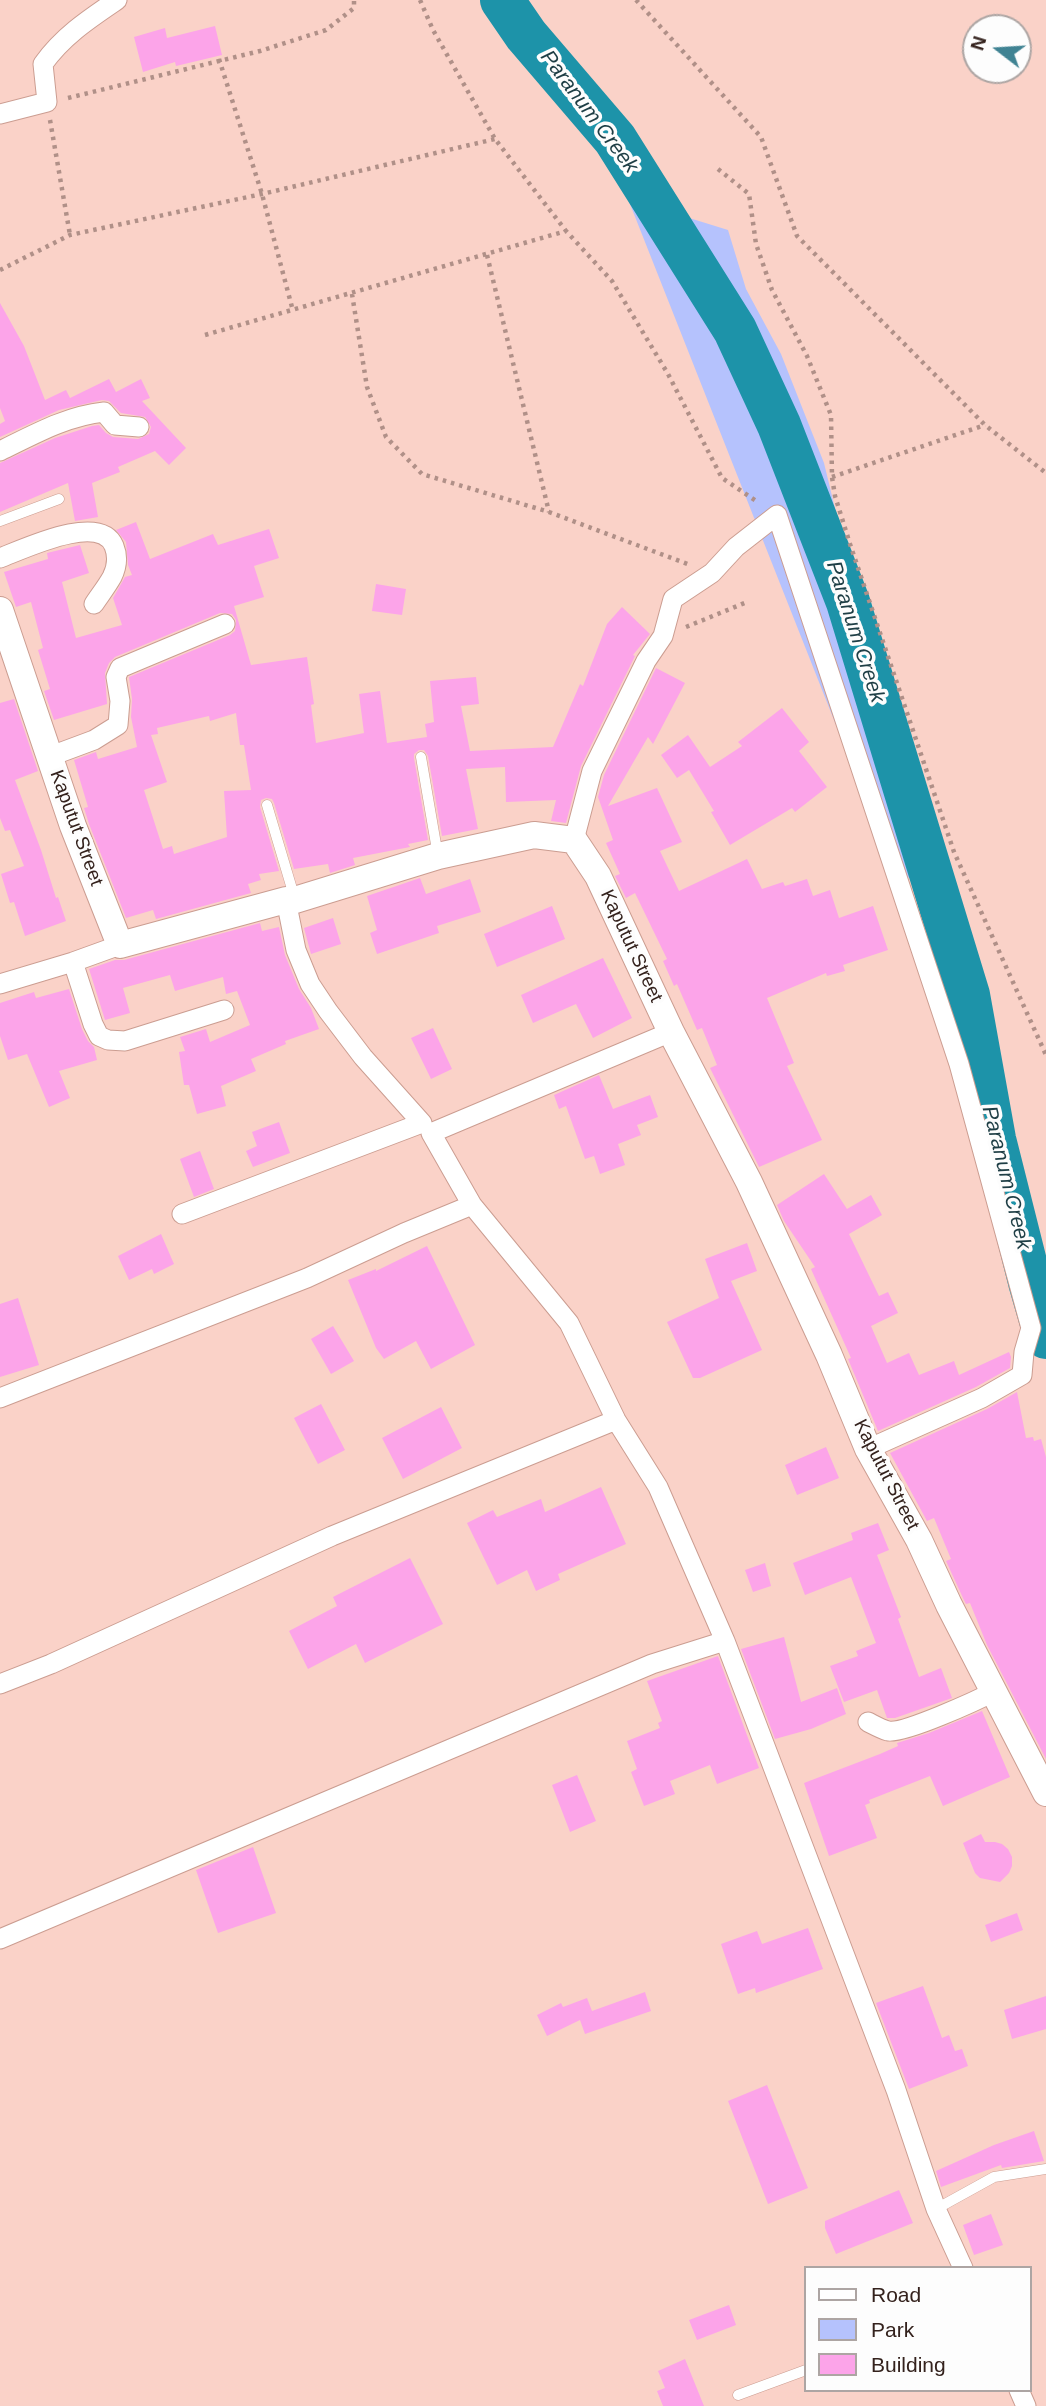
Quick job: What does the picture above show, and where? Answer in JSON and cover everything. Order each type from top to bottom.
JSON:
[{"type":"street","points":[[0,114],[47,102],[43,64],[53,49],[73,31],[117,0]]},
{"type":"street","points":[[0,451],[82,414],[104,412],[115,425],[139,427]]},
{"type":"street","points":[[0,984],[120,945],[290,900],[438,856],[534,835],[574,841],[592,771],[646,661],[663,636],[673,599],[712,573],[736,547],[777,515],[959,1064],[1031,1328],[1024,1352],[1022,1375],[982,1398],[868,1449]]},
{"type":"street","points":[[0,558],[60,536],[84,531],[100,533],[113,542],[117,557],[113,576],[94,604]]},
{"type":"street","name":"Kaputut Street","points":[[0,610],[73,826],[120,945]]},
{"type":"street","points":[[51,756],[93,740],[118,725],[120,701],[116,677],[120,668],[225,624]]},
{"type":"street","name":"Kaputut Street","points":[[574,841],[598,876],[671,1031],[788,1265],[868,1449],[919,1540],[949,1605],[1046,1793]]},
{"type":"street","points":[[290,900],[296,950],[310,984],[363,1057],[426,1128],[472,1205],[569,1323],[616,1420],[658,1487],[725,1640],[896,2090],[936,2209],[962,2266]]},
{"type":"street","points":[[73,962],[93,1024],[99,1036],[108,1040],[125,1041],[224,1010]]},
{"type":"street","points":[[182,1214],[426,1128],[671,1031]]},
{"type":"street","points":[[0,1398],[307,1278],[472,1205]]},
{"type":"street","points":[[0,1684],[51,1664],[332,1536],[616,1420]]},
{"type":"street","points":[[0,1939],[652,1664],[725,1640]]},
{"type":"street","points":[[868,1722],[889,1731],[903,1730],[977,1701],[995,1691]]},
{"type":"lane","points":[[0,521],[59,499]]},
{"type":"lane","points":[[421,757],[438,856]]},
{"type":"lane","points":[[267,805],[290,900]]},
{"type":"lane","points":[[936,2209],[994,2176],[1046,2169]]},
{"type":"lane","points":[[738,2395],[804,2371]]},
{"type":"path","points":[[70,234],[47,102],[98,92],[260,51],[326,30],[354,8],[354,0]]},
{"type":"path","points":[[420,0],[433,30],[495,139],[566,232],[612,281],[668,374],[722,478],[777,515]]},
{"type":"path","points":[[636,0],[761,137],[797,236],[985,425],[1046,473]]},
{"type":"path","points":[[219,60],[262,194],[293,311]]},
{"type":"path","points":[[0,270],[70,234],[262,194],[495,139]]},
{"type":"path","points":[[718,169],[748,194],[756,244],[772,290],[807,356],[831,415],[832,477],[850,544],[954,852],[1046,1055]]},
{"type":"path","points":[[205,335],[566,232]]},
{"type":"path","points":[[487,254],[549,512]]},
{"type":"path","points":[[352,294],[368,387],[386,437],[422,474],[549,512],[712,573]]},
{"type":"path","points":[[832,477],[985,425]]},
{"type":"path","points":[[663,636],[747,602]]},
{"type":"green space","points":[[628,199],[728,230],[746,289],[781,354],[824,463],[839,525],[943,840],[900,887]]},
{"type":"building","points":[[215,26],[222,55],[176,66],[175,62],[143,72],[134,37],[165,28],[167,38]]},
{"type":"building","points":[[0,303],[24,346],[45,400],[66,390],[70,398],[109,379],[116,392],[141,379],[150,398],[142,401],[186,448],[169,465],[155,451],[118,467],[120,472],[92,483],[98,517],[75,521],[68,483],[0,512],[0,463],[55,438],[92,426],[99,425],[113,437],[138,439],[149,434],[151,427],[145,417],[121,413],[109,401],[102,400],[59,410],[0,437],[0,424],[5,421],[0,408]]},
{"type":"building","points":[[136,522],[150,559],[213,534],[218,545],[269,529],[279,558],[254,566],[264,597],[234,606],[251,665],[307,657],[316,743],[364,733],[359,694],[380,691],[387,743],[427,737],[425,724],[434,722],[430,681],[476,677],[479,704],[461,706],[470,751],[553,747],[580,684],[583,686],[607,624],[622,607],[650,634],[633,655],[635,656],[581,766],[566,823],[551,821],[556,800],[506,802],[505,767],[466,769],[478,829],[442,836],[428,756],[424,750],[419,750],[414,754],[414,758],[428,840],[408,844],[410,847],[353,858],[355,865],[330,873],[328,864],[294,869],[274,803],[272,799],[266,798],[261,800],[260,807],[279,871],[259,874],[261,880],[248,884],[251,893],[156,919],[153,910],[126,918],[89,824],[84,808],[88,807],[74,760],[96,752],[98,759],[137,747],[131,717],[129,677],[230,635],[235,631],[236,620],[232,614],[220,613],[115,657],[105,673],[107,704],[54,720],[44,691],[50,689],[38,650],[43,648],[31,602],[16,607],[4,572],[48,559],[47,553],[80,545],[89,573],[62,582],[76,638],[122,625],[113,598],[125,577],[132,575],[128,565],[126,542],[116,530]],"holes":[[[236,713],[240,745],[244,745],[251,790],[224,791],[227,837],[174,854],[172,846],[163,849],[144,790],[167,782],[151,735],[158,734],[157,728],[209,716],[210,721]]]},
{"type":"building","points":[[376,584],[406,589],[402,615],[372,611]]},
{"type":"building","points":[[656,668],[685,683],[653,744],[648,737],[608,806],[657,788],[682,842],[660,851],[679,891],[747,859],[762,889],[783,882],[785,886],[807,879],[813,896],[830,890],[839,918],[873,906],[888,950],[843,965],[845,971],[827,976],[826,973],[767,998],[794,1063],[787,1066],[822,1140],[759,1167],[710,1068],[717,1065],[702,1028],[697,1030],[677,984],[674,986],[663,961],[667,959],[635,893],[626,898],[615,876],[620,874],[606,843],[613,840],[598,797],[604,775]]},
{"type":"building","points":[[14,699],[38,771],[15,780],[66,921],[25,936],[1,874],[24,866],[10,830],[5,831],[0,818],[0,703]]},
{"type":"building","points":[[782,708],[809,742],[799,751],[827,787],[795,812],[792,808],[730,845],[711,812],[714,811],[689,770],[677,778],[661,755],[688,735],[710,767],[742,746],[738,742]]},
{"type":"building","points":[[420,878],[426,894],[470,879],[481,912],[437,926],[439,933],[377,954],[370,933],[377,930],[367,896]]},
{"type":"building","points":[[552,906],[565,939],[497,967],[484,934]]},
{"type":"building","points":[[333,918],[341,944],[311,954],[304,928]]},
{"type":"building","points":[[260,923],[262,931],[279,927],[285,955],[319,1029],[285,1041],[286,1044],[251,1059],[256,1071],[221,1086],[226,1106],[197,1114],[189,1085],[184,1085],[179,1052],[185,1051],[180,1037],[206,1029],[210,1042],[250,1025],[237,991],[226,994],[223,977],[175,991],[170,975],[123,988],[130,1013],[105,1020],[89,969]]},
{"type":"building","points":[[603,958],[632,1018],[593,1038],[576,1004],[533,1023],[521,995]]},
{"type":"building","points":[[69,989],[82,1029],[94,1047],[97,1060],[59,1071],[70,1098],[49,1107],[27,1054],[8,1060],[0,1036],[0,1003],[34,992],[36,998]]},
{"type":"building","points":[[433,1028],[452,1069],[431,1079],[411,1038]]},
{"type":"building","points":[[599,1075],[613,1109],[650,1095],[658,1117],[637,1125],[641,1135],[618,1144],[625,1165],[600,1174],[594,1156],[585,1159],[566,1106],[559,1109],[554,1095]]},
{"type":"building","points":[[279,1122],[290,1153],[253,1167],[246,1151],[257,1146],[252,1132]]},
{"type":"building","points":[[200,1151],[214,1189],[194,1197],[180,1159]]},
{"type":"building","points":[[824,1174],[847,1209],[871,1195],[882,1215],[849,1234],[879,1296],[888,1292],[898,1313],[871,1326],[887,1363],[909,1353],[919,1375],[954,1361],[959,1375],[1009,1352],[1010,1368],[976,1387],[878,1431],[848,1359],[851,1358],[811,1269],[815,1267],[784,1221],[777,1205]]},
{"type":"building","points":[[161,1234],[174,1264],[154,1274],[152,1269],[129,1280],[118,1256]]},
{"type":"building","points":[[747,1243],[757,1271],[731,1281],[762,1350],[700,1378],[693,1378],[667,1322],[719,1298],[705,1259]]},
{"type":"building","points":[[427,1246],[475,1345],[431,1369],[416,1341],[384,1359],[376,1348],[348,1280],[376,1271]]},
{"type":"building","points":[[18,1298],[39,1365],[0,1377],[0,1304]]},
{"type":"building","points":[[333,1326],[354,1361],[331,1374],[311,1339]]},
{"type":"building","points":[[1017,1392],[1026,1438],[1033,1437],[1034,1441],[1041,1439],[1046,1457],[1046,1759],[987,1645],[970,1603],[966,1604],[963,1598],[946,1561],[951,1559],[934,1518],[927,1521],[890,1453],[987,1409]]},
{"type":"building","points":[[321,1404],[345,1450],[318,1464],[294,1418]]},
{"type":"building","points":[[441,1407],[462,1448],[403,1479],[382,1438]]},
{"type":"building","points":[[826,1447],[839,1478],[797,1495],[785,1465]]},
{"type":"building","points":[[601,1487],[626,1544],[558,1574],[560,1580],[536,1591],[527,1570],[497,1585],[467,1523],[493,1510],[497,1517],[541,1499],[545,1512]]},
{"type":"building","points":[[878,1523],[889,1550],[877,1555],[901,1617],[898,1619],[919,1677],[941,1668],[952,1698],[895,1718],[887,1718],[877,1690],[844,1702],[830,1666],[858,1656],[856,1651],[876,1643],[851,1577],[805,1595],[793,1563],[853,1540],[851,1533]]},
{"type":"building","points":[[410,1558],[443,1624],[365,1663],[356,1644],[308,1669],[289,1631],[337,1606],[333,1597]]},
{"type":"building","points":[[765,1563],[771,1586],[753,1592],[745,1570]]},
{"type":"building","points":[[784,1637],[801,1702],[837,1688],[846,1714],[811,1729],[775,1739],[741,1649]]},
{"type":"building","points":[[718,1656],[759,1768],[717,1784],[710,1765],[670,1781],[675,1794],[644,1806],[631,1772],[637,1769],[627,1741],[660,1728],[658,1723],[662,1721],[647,1681]]},
{"type":"building","points":[[982,1711],[1010,1777],[943,1806],[930,1776],[869,1800],[870,1803],[865,1805],[877,1838],[829,1856],[804,1783],[880,1754],[898,1746],[897,1743]]},
{"type":"building","points":[[577,1775],[596,1821],[570,1832],[552,1785]]},
{"type":"building","points":[[981,1834],[985,1842],[1002,1844],[1012,1857],[1009,1873],[1000,1882],[980,1878],[975,1873],[963,1843]]},
{"type":"building","points":[[253,1847],[276,1913],[218,1933],[196,1870]]},
{"type":"building","points":[[1017,1913],[1023,1930],[991,1942],[985,1925]]},
{"type":"building","points":[[808,1928],[823,1969],[756,1993],[755,1988],[738,1994],[721,1944],[757,1931],[762,1944]]},
{"type":"building","points":[[923,1986],[942,2038],[949,2035],[955,2051],[962,2049],[968,2066],[909,2089],[876,2003]]},
{"type":"building","points":[[645,1992],[651,2011],[585,2034],[580,2020],[547,2036],[537,2015],[561,2003],[563,2007],[587,1998],[592,2011]]},
{"type":"building","points":[[1046,1996],[1046,2029],[1012,2039],[1004,2010]]},
{"type":"building","points":[[767,2085],[808,2188],[768,2204],[728,2101]]},
{"type":"building","points":[[1034,2131],[1044,2161],[1002,2168],[1001,2165],[941,2187],[936,2171],[994,2145]]},
{"type":"building","points":[[899,2190],[913,2223],[836,2254],[825,2228],[825,2221]]},
{"type":"building","points":[[991,2214],[1003,2245],[974,2255],[963,2225]]},
{"type":"building","points":[[729,2305],[736,2325],[697,2340],[689,2320]]},
{"type":"building","points":[[685,2359],[704,2406],[663,2406],[657,2391],[665,2388],[658,2371]]},
{"type":"waterway","name":"Paranum Creek","points":[[502,0],[526,35],[615,139],[735,330],[779,425],[848,602],[968,995],[994,1139],[1046,1337]]}]
